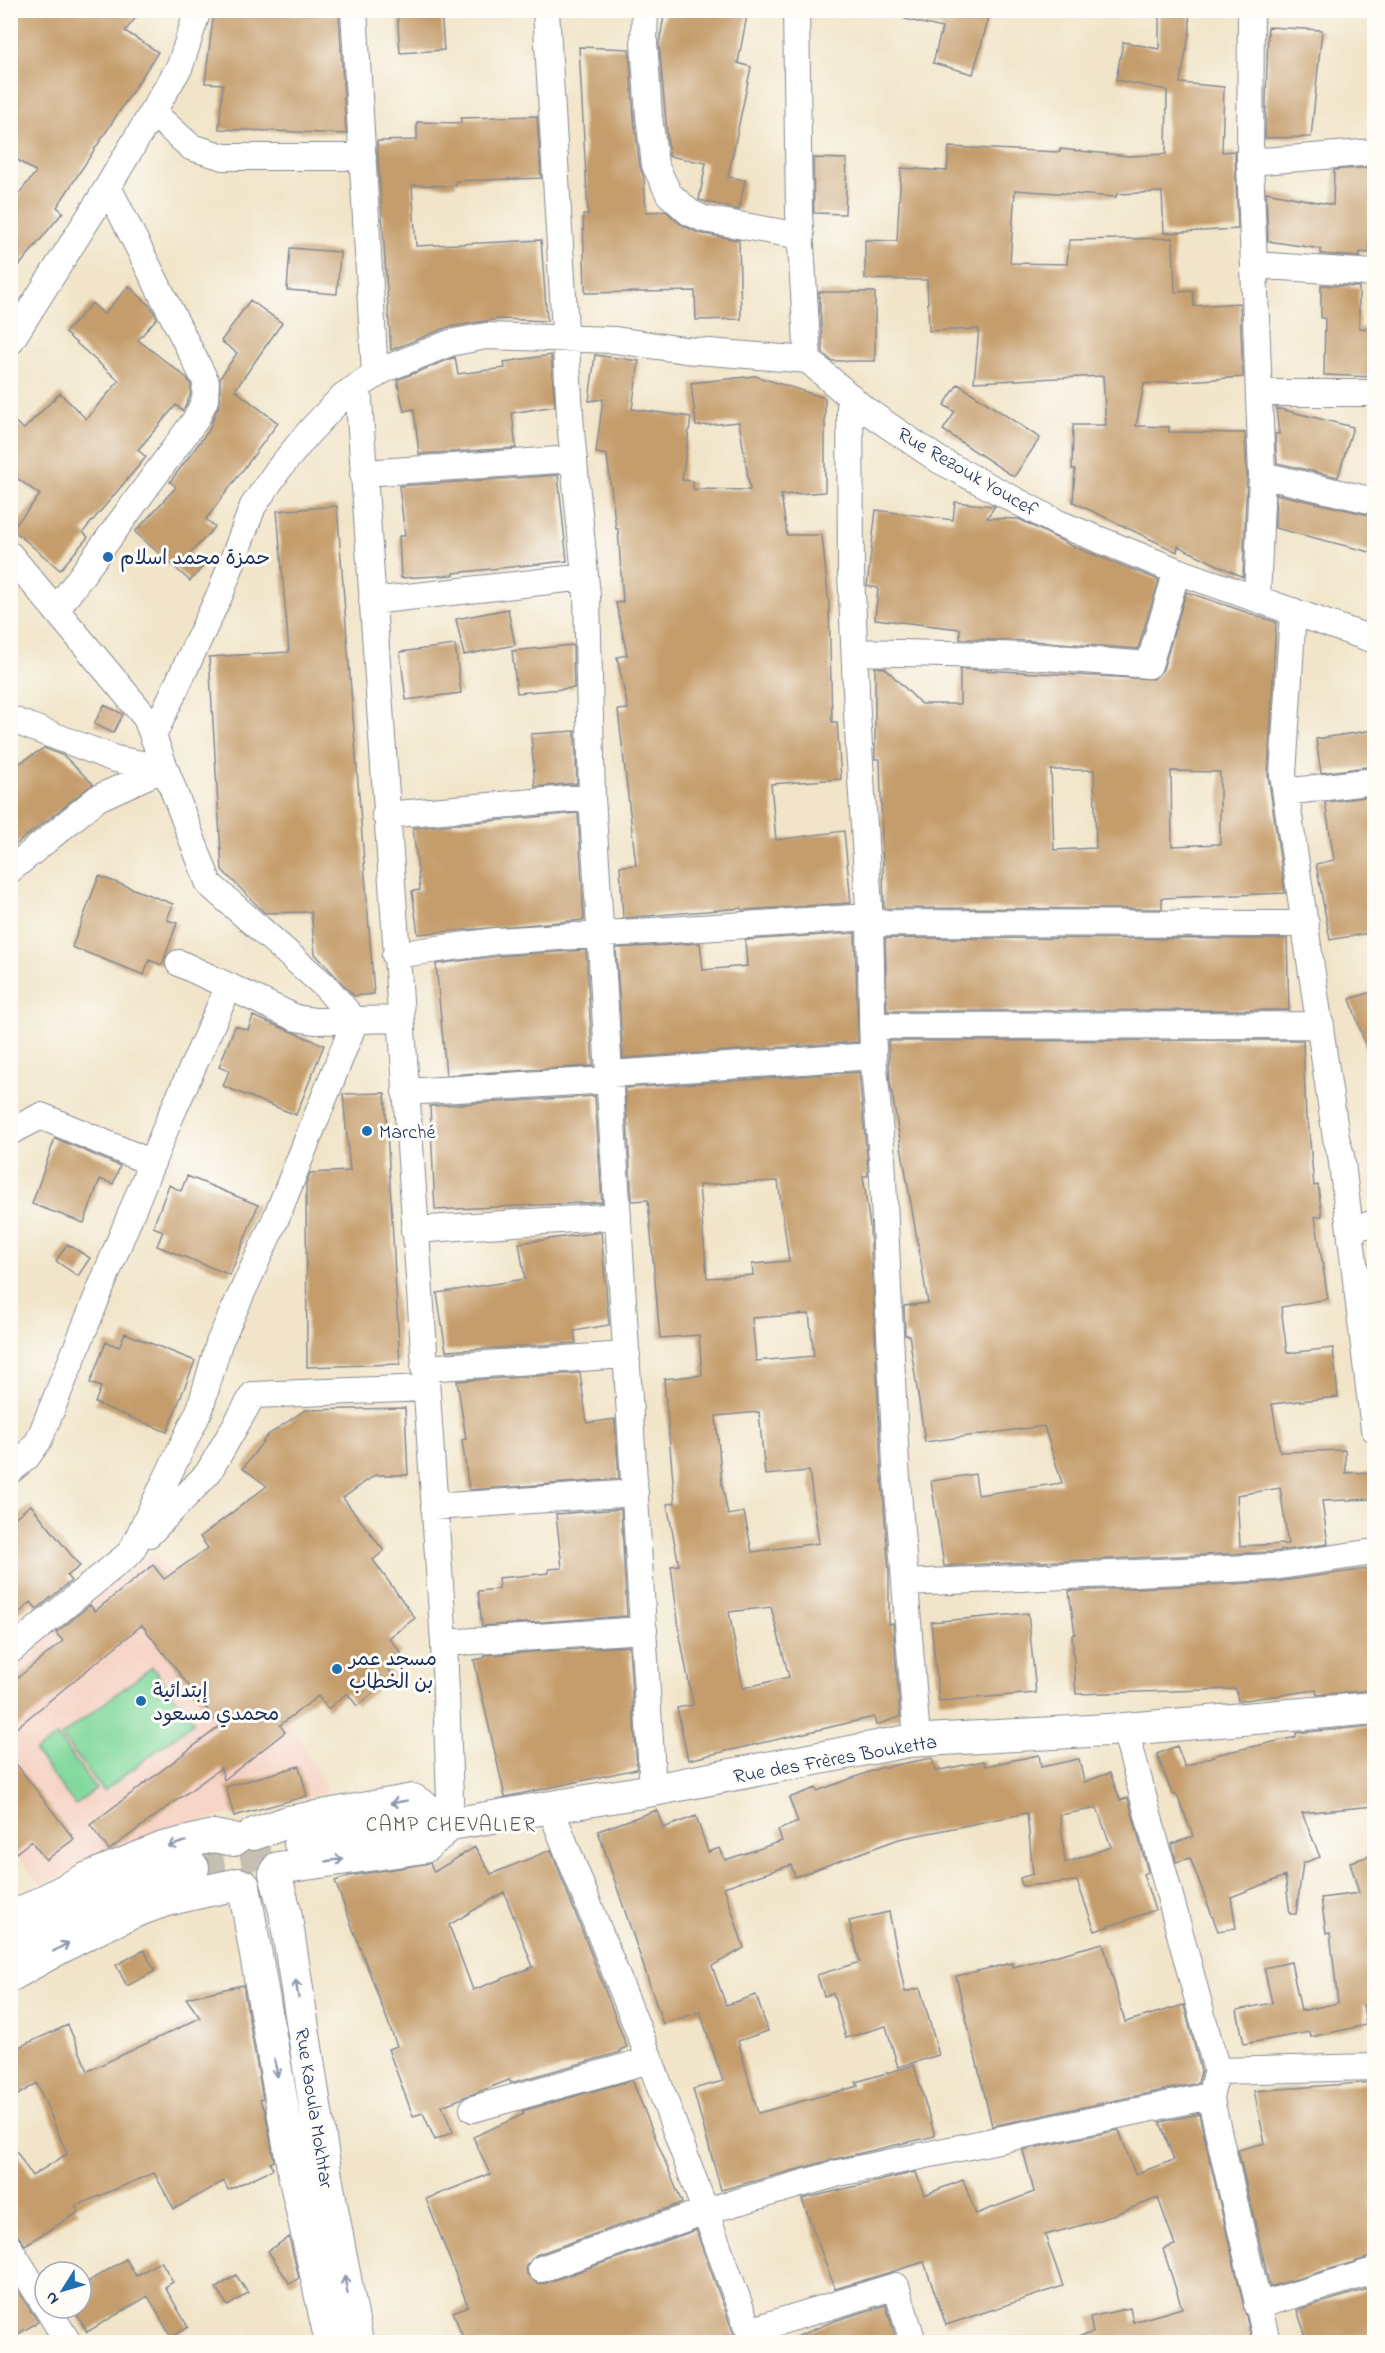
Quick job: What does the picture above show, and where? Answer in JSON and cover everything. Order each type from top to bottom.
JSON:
[{"type":"main road","name":"Rue des Frères Bouketta","points":[[300,1843],[422,1824],[451,1824],[653,1790],[917,1740],[1125,1728],[1374,1708]]},
{"type":"main road","points":[[10,1976],[87,1933],[175,1898],[242,1885],[258,1886],[276,1871],[424,1847],[451,1824],[413,1800],[288,1822],[244,1837],[228,1847],[225,1863],[232,1878],[242,1885]]},
{"type":"main road","points":[[10,1919],[88,1878],[163,1848],[213,1836],[271,1841],[276,1849],[276,1871]]},
{"type":"main road","points":[[10,1947],[96,1901],[144,1882],[194,1868]]},
{"type":"main road","name":"Rue Kaoula Mokhtar","points":[[276,1871],[285,1911],[326,2177],[357,2343]]},
{"type":"main road","name":"Rue Kaoula Mokhtar","points":[[242,1885],[295,2179],[332,2343]]},
{"type":"street","points":[[10,342],[108,187],[180,66],[198,10]]},
{"type":"street","points":[[354,10],[363,157],[367,380],[363,473],[444,1643],[451,1824]]},
{"type":"street","points":[[546,10],[565,338],[585,577],[592,797],[653,1790]]},
{"type":"street","points":[[645,10],[644,42],[655,165],[659,178],[669,194],[689,212],[705,219],[801,236]]},
{"type":"street","points":[[153,736],[221,592],[247,519],[262,492],[329,410],[367,380],[450,343],[486,336],[615,340],[685,350],[808,360],[801,236],[796,10]]},
{"type":"street","points":[[1251,10],[1250,162],[1262,474],[1257,599]]},
{"type":"street","points":[[153,112],[191,147],[225,157],[363,157]]},
{"type":"street","points":[[1250,162],[1374,152]]},
{"type":"street","points":[[57,609],[196,419],[205,400],[206,382],[108,187]]},
{"type":"street","points":[[1254,265],[1374,273]]},
{"type":"street","name":"Rue Rezouk Youcef","points":[[808,360],[864,409],[939,460],[1058,523],[1177,571],[1374,640]]},
{"type":"street","points":[[1260,393],[1374,393]]},
{"type":"street","points":[[850,396],[849,498],[870,920],[873,1056],[882,1157],[896,1465],[917,1740]]},
{"type":"street","points":[[363,473],[574,459]]},
{"type":"street","points":[[1262,474],[1374,501]]},
{"type":"street","points":[[10,555],[146,718],[209,884],[326,987],[355,1021]]},
{"type":"street","points":[[855,652],[1031,656],[1149,665],[1177,571]]},
{"type":"street","points":[[372,601],[585,577]]},
{"type":"street","points":[[1293,611],[1284,756],[1286,792],[1322,1025],[1362,1226],[1374,1429]]},
{"type":"street","points":[[10,719],[115,759],[164,768]]},
{"type":"street","points":[[10,870],[98,798],[164,768]]},
{"type":"street","points":[[1286,792],[1374,781]]},
{"type":"street","points":[[386,815],[592,797]]},
{"type":"street","points":[[395,955],[496,941],[870,920],[1306,924]]},
{"type":"street","points":[[179,963],[296,1018],[355,1021],[400,1019]]},
{"type":"street","points":[[10,1471],[27,1457],[39,1440],[152,1163],[229,986]]},
{"type":"street","points":[[131,1552],[200,1409],[219,1343],[276,1218],[355,1021]]},
{"type":"street","points":[[872,1026],[1322,1025]]},
{"type":"street","points":[[405,1092],[873,1056]]},
{"type":"street","points":[[10,1132],[41,1116],[152,1163]]},
{"type":"street","points":[[414,1230],[618,1216]]},
{"type":"street","points":[[10,1651],[131,1552],[208,1473],[253,1395],[627,1355]]},
{"type":"street","points":[[434,1507],[635,1493]]},
{"type":"street","points":[[905,1583],[1273,1567],[1374,1552]]},
{"type":"street","points":[[444,1643],[644,1630]]},
{"type":"street","points":[[1125,1728],[1217,2071],[1210,2096],[1267,2343]]},
{"type":"street","points":[[550,1807],[650,2060],[751,2337],[896,2286],[913,2343]]},
{"type":"street","points":[[473,2109],[650,2060]]},
{"type":"street","points":[[1217,2071],[1374,2067]]},
{"type":"street","points":[[541,2269],[706,2211],[839,2173],[1210,2096]]},
{"type":"street","points":[[10,2249],[33,2286]]},
{"type":"street","points":[[1257,2306],[1374,2271]]},
{"type":"street","points":[[54,2320],[68,2343]]},
{"type":"shaded area","name":"إبتدائية محمدي مسعود","points":[[154,1552],[299,1736],[327,1792],[196,1822],[40,1884],[11,1847],[11,1667]]},
{"type":"green space","points":[[152,1667],[194,1722],[104,1791],[61,1736]]},
{"type":"green space","points":[[57,1736],[96,1789],[75,1805],[35,1752]]},
{"type":"building","points":[[15,10],[142,10],[125,31],[158,52],[57,207],[63,212],[10,277],[10,205],[36,172],[10,155],[10,20]]},
{"type":"building","points":[[214,10],[339,15],[346,134],[219,129],[223,84],[205,83]]},
{"type":"building","points":[[397,10],[441,10],[444,50],[400,53]]},
{"type":"building","points":[[665,10],[748,10],[738,63],[751,67],[728,177],[745,180],[739,210],[699,200],[706,163],[669,156],[659,44]]},
{"type":"building","points":[[906,10],[991,10],[973,74],[933,63],[942,28],[905,19]]},
{"type":"building","points":[[1159,10],[1189,10],[1190,30],[1180,83],[1224,87],[1222,152],[1235,151],[1238,229],[1164,233],[1162,192],[1117,194],[1116,197],[1015,190],[1010,263],[1067,264],[1069,240],[1173,238],[1175,292],[1193,291],[1194,306],[1240,303],[1243,377],[1144,384],[1136,426],[1169,427],[1169,432],[1245,433],[1247,475],[1243,577],[1178,546],[1177,552],[1073,502],[1075,469],[1072,469],[1073,425],[1106,425],[1103,376],[974,382],[979,329],[929,331],[927,280],[865,279],[865,240],[897,241],[901,168],[947,171],[949,147],[1060,152],[1060,149],[1129,156],[1166,154],[1167,90],[1116,80],[1123,42],[1159,49]]},
{"type":"building","points":[[1268,27],[1322,30],[1311,137],[1265,138]]},
{"type":"building","points":[[579,47],[629,49],[634,118],[640,167],[644,178],[646,212],[666,211],[679,223],[698,233],[739,240],[741,319],[696,320],[695,291],[585,293],[583,215],[588,215]]},
{"type":"building","points":[[537,116],[541,178],[456,181],[456,186],[412,185],[416,246],[541,240],[547,321],[499,319],[448,327],[391,350],[377,141],[417,140],[417,122],[461,123],[461,118]]},
{"type":"building","points":[[813,158],[847,159],[845,214],[814,213]]},
{"type":"building","points":[[1374,167],[1374,212],[1370,212],[1369,253],[1360,252],[1360,257],[1321,254],[1321,249],[1268,241],[1266,192],[1333,205],[1334,170]]},
{"type":"building","points":[[290,248],[340,252],[337,294],[287,290]]},
{"type":"building","points":[[1321,285],[1359,287],[1359,328],[1374,329],[1374,377],[1324,375],[1325,318],[1321,318]]},
{"type":"building","points":[[129,286],[151,307],[157,318],[138,340],[187,378],[191,385],[190,396],[183,411],[176,405],[138,450],[146,457],[83,532],[88,537],[60,570],[12,529],[40,495],[10,473],[10,418],[24,429],[60,393],[86,419],[119,381],[65,333],[92,303],[104,314]]},
{"type":"building","points":[[819,292],[875,292],[875,361],[832,361],[823,353]]},
{"type":"building","points":[[250,300],[282,323],[235,390],[278,423],[206,519],[215,527],[190,554],[203,566],[190,581],[135,532],[176,487],[170,482],[209,430],[220,401],[220,378],[237,353],[221,341]]},
{"type":"building","points":[[551,355],[555,406],[512,413],[516,448],[419,454],[414,409],[404,411],[397,380],[455,357],[458,374],[505,368],[504,362]]},
{"type":"building","points":[[595,355],[639,361],[632,409],[691,417],[682,480],[693,481],[693,489],[750,490],[739,422],[696,426],[691,383],[755,376],[825,398],[825,492],[781,495],[787,535],[822,535],[829,606],[832,722],[837,722],[841,779],[771,784],[776,840],[844,831],[851,903],[742,910],[742,908],[623,918],[620,866],[636,865],[618,710],[628,709],[617,657],[627,655],[616,603],[623,602],[618,529],[616,529],[607,455],[596,453],[603,399],[589,401]]},
{"type":"building","points":[[958,384],[1040,438],[1014,477],[943,430],[955,412],[944,405]]},
{"type":"building","points":[[1276,408],[1353,427],[1338,477],[1277,463],[1275,434],[1279,434]]},
{"type":"building","points":[[558,475],[567,561],[454,573],[454,575],[401,578],[399,536],[405,536],[399,486]]},
{"type":"building","points":[[1276,494],[1374,516],[1374,553],[1275,528]]},
{"type":"building","points":[[955,502],[995,506],[987,518],[1019,519],[1072,546],[1159,580],[1138,649],[1032,641],[960,639],[960,629],[875,619],[878,588],[867,586],[876,510],[953,520]]},
{"type":"building","points":[[337,506],[374,994],[354,996],[315,954],[311,912],[265,913],[222,870],[209,657],[289,652],[277,511]]},
{"type":"building","points":[[1186,592],[1276,622],[1268,774],[1285,893],[1162,898],[1162,909],[884,908],[880,759],[875,759],[875,667],[885,668],[921,704],[960,704],[960,669],[1154,679],[1163,669]],"holes":[[[1051,770],[1094,770],[1096,848],[1054,850]],[[1171,771],[1220,772],[1220,844],[1172,846]]]},
{"type":"building","points":[[508,609],[515,645],[464,655],[456,619]]},
{"type":"building","points":[[455,645],[461,693],[406,700],[400,652]]},
{"type":"building","points":[[573,645],[574,688],[517,693],[512,651]]},
{"type":"building","points":[[104,705],[123,714],[113,733],[94,724]]},
{"type":"building","points":[[1374,730],[1374,766],[1321,773],[1316,739]]},
{"type":"building","points":[[575,731],[577,783],[535,787],[531,734]]},
{"type":"building","points":[[44,748],[64,756],[93,784],[10,849],[10,769]]},
{"type":"building","points":[[1374,796],[1374,932],[1330,940],[1316,864],[1334,860],[1325,802]]},
{"type":"building","points":[[578,813],[584,920],[418,934],[412,891],[420,890],[413,828]]},
{"type":"building","points":[[99,876],[173,904],[167,920],[177,923],[162,965],[149,960],[144,975],[72,947]]},
{"type":"building","points":[[855,933],[858,1042],[623,1058],[616,948],[700,943],[703,970],[747,966],[745,940]]},
{"type":"building","points":[[885,938],[1287,939],[1289,1010],[887,1011]]},
{"type":"building","points":[[586,950],[593,1066],[446,1075],[436,964],[498,956]]},
{"type":"building","points":[[1374,991],[1374,1060],[1371,1061],[1350,999]]},
{"type":"building","points":[[253,1016],[324,1045],[296,1115],[223,1086],[229,1071],[219,1067],[235,1026],[248,1030]]},
{"type":"building","points":[[1303,1040],[1306,1120],[1308,1120],[1314,1186],[1318,1185],[1322,1216],[1315,1217],[1328,1299],[1281,1307],[1287,1353],[1333,1348],[1338,1397],[1272,1404],[1280,1452],[1345,1450],[1346,1473],[1374,1472],[1374,1499],[1322,1501],[1328,1544],[1272,1552],[944,1566],[931,1481],[975,1474],[978,1495],[1062,1483],[1044,1426],[925,1442],[909,1335],[905,1335],[904,1306],[928,1303],[890,1082],[888,1041]],"holes":[[[1280,1488],[1288,1544],[1240,1546],[1237,1495]]]},
{"type":"building","points":[[859,1072],[868,1176],[863,1176],[870,1227],[881,1466],[889,1573],[889,1624],[893,1623],[900,1717],[876,1725],[874,1717],[688,1760],[677,1708],[693,1705],[680,1636],[671,1566],[679,1565],[667,1504],[675,1503],[664,1379],[702,1375],[699,1335],[660,1338],[648,1200],[632,1201],[625,1088]],"holes":[[[778,1181],[789,1261],[752,1264],[753,1275],[707,1278],[699,1185]],[[809,1314],[814,1356],[756,1361],[752,1318]],[[759,1412],[765,1475],[809,1471],[819,1543],[752,1552],[744,1512],[728,1515],[722,1485],[716,1416]],[[771,1607],[789,1677],[743,1688],[729,1612]]]},
{"type":"building","points":[[385,1093],[400,1364],[307,1367],[306,1184],[310,1173],[350,1171],[343,1094]]},
{"type":"building","points":[[595,1096],[602,1202],[435,1210],[430,1106]]},
{"type":"building","points":[[55,1138],[120,1166],[113,1184],[100,1179],[84,1223],[32,1204]]},
{"type":"building","points":[[187,1176],[258,1205],[230,1275],[157,1246],[163,1231],[153,1227],[169,1185],[181,1191]]},
{"type":"building","points":[[601,1232],[609,1325],[574,1331],[576,1343],[446,1351],[437,1293],[525,1279],[519,1243]]},
{"type":"building","points":[[67,1244],[90,1258],[78,1276],[56,1261]]},
{"type":"building","points":[[125,1333],[195,1361],[167,1432],[95,1403],[101,1387],[90,1383],[106,1342],[119,1347]]},
{"type":"building","points":[[580,1373],[587,1423],[615,1419],[619,1479],[469,1490],[462,1440],[466,1439],[457,1381]]},
{"type":"building","name":"مسجد عمر بن الخطاب","points":[[405,1408],[408,1475],[375,1475],[343,1498],[384,1551],[373,1560],[415,1618],[389,1638],[401,1653],[385,1665],[394,1677],[357,1706],[347,1693],[328,1709],[318,1696],[280,1725],[285,1732],[224,1780],[221,1768],[109,1850],[90,1825],[220,1726],[142,1625],[10,1733],[10,1684],[63,1641],[56,1633],[90,1605],[95,1611],[153,1565],[164,1579],[208,1548],[200,1537],[267,1486],[243,1468],[268,1435],[305,1410]]},
{"type":"building","points":[[31,1505],[80,1566],[67,1576],[71,1581],[37,1609],[31,1602],[20,1612],[10,1601],[10,1521]]},
{"type":"building","points":[[621,1509],[627,1616],[482,1626],[478,1591],[499,1589],[498,1578],[549,1573],[549,1569],[562,1568],[556,1514]]},
{"type":"building","points":[[1374,1568],[1374,1690],[1317,1695],[1316,1690],[1238,1701],[1236,1689],[1076,1694],[1072,1635],[1075,1634],[1069,1591],[1274,1582]]},
{"type":"building","points":[[1028,1613],[1036,1693],[939,1701],[931,1622]]},
{"type":"building","points":[[629,1646],[637,1769],[505,1797],[474,1660],[485,1658],[484,1655]]},
{"type":"building","points":[[1374,1726],[1374,1806],[1302,1813],[1320,1857],[1303,1863],[1296,1914],[1290,1914],[1285,1876],[1231,1897],[1236,1928],[1218,1931],[1190,1858],[1176,1862],[1172,1844],[1193,1836],[1177,1795],[1172,1794],[1157,1754],[1177,1746],[1185,1767],[1219,1754],[1296,1737],[1296,1733]]},
{"type":"building","points":[[1039,1755],[1041,1767],[1079,1759],[1084,1782],[1110,1773],[1120,1800],[1128,1798],[1148,1872],[1143,1874],[1155,1910],[1095,1931],[1077,1881],[1022,1886],[1020,1878],[1033,1874],[1027,1813],[899,1839],[795,1877],[791,1865],[724,1887],[744,1948],[712,1966],[726,2005],[756,1995],[768,2031],[738,2041],[758,2113],[858,2086],[856,2082],[914,2065],[935,2136],[835,2159],[721,2190],[693,2089],[723,2081],[700,2012],[663,2024],[598,1831],[657,1810],[663,1828],[696,1816],[708,1852],[720,1848],[725,1860],[782,1841],[778,1830],[798,1822],[789,1798],[816,1788],[817,1791],[880,1768],[932,1758],[935,1771],[984,1761],[985,1766]],"holes":[[[1097,1808],[1111,1847],[1065,1863],[1060,1815]]]},
{"type":"building","points":[[10,1756],[74,1839],[46,1860],[31,1841],[10,1858]]},
{"type":"building","points":[[299,1766],[307,1796],[234,1816],[226,1787]]},
{"type":"building","points":[[475,1847],[491,1874],[551,1850],[627,2047],[620,2050],[621,2052],[511,2083],[509,2080],[442,2106],[453,2132],[435,2140],[423,2113],[413,2116],[388,2049],[397,2046],[335,1881],[349,1876],[430,1863],[434,1872]],"holes":[[[504,1892],[533,1967],[473,1990],[449,1925]]]},
{"type":"building","points":[[1374,1855],[1374,2004],[1363,2005],[1366,2025],[1311,2037],[1310,2032],[1244,2044],[1237,2010],[1272,2003],[1264,1968],[1291,1962],[1301,2011],[1338,2003],[1330,1933],[1326,1933],[1321,1898],[1359,1893],[1350,1862]]},
{"type":"building","points":[[889,1912],[905,1992],[920,1988],[939,2055],[898,2067],[886,2026],[846,2038],[833,1993],[824,1996],[817,1975],[860,1962],[849,1921]]},
{"type":"building","points":[[1103,1943],[1125,2022],[1184,2005],[1201,2071],[1198,2083],[992,2126],[956,1976],[1012,1963],[1013,1967]]},
{"type":"building","points":[[144,1950],[155,1971],[127,1986],[116,1965]]},
{"type":"building","points":[[243,1985],[263,2099],[260,2100],[265,2110],[274,2161],[270,2163],[273,2169],[228,2190],[224,2181],[174,2209],[154,2173],[75,2206],[79,2212],[25,2245],[18,2236],[10,2234],[10,2141],[32,2176],[67,2154],[37,2083],[10,2100],[10,2051],[68,2025],[88,2071],[200,2018],[186,1998]]},
{"type":"building","points":[[632,2080],[682,2203],[536,2255],[526,2266],[527,2274],[538,2284],[546,2283],[696,2230],[737,2343],[465,2343],[453,2312],[468,2306],[426,2199],[490,2174],[473,2137],[524,2114],[522,2111]]},
{"type":"building","points":[[1374,2082],[1374,2256],[1270,2287],[1238,2150],[1265,2143],[1254,2091]]},
{"type":"building","points":[[1199,2114],[1251,2337],[1233,2343],[1081,2343],[1080,2336],[1093,2333],[1090,2317],[1130,2308],[1133,2322],[1182,2308],[1163,2249],[1175,2245],[1158,2198],[1094,2222],[1045,2235],[1063,2286],[946,2325],[924,2262],[835,2289],[802,2199],[916,2172],[924,2195],[963,2180],[976,2214],[1034,2192],[1023,2150],[1119,2130],[1135,2174],[1174,2160],[1160,2122]]},
{"type":"building","points":[[289,2237],[299,2278],[290,2284],[268,2251]]},
{"type":"building","points":[[126,2259],[136,2276],[161,2261],[173,2282],[165,2287],[188,2327],[171,2337],[148,2296],[87,2332],[80,2320],[93,2320],[93,2279]]},
{"type":"building","points":[[236,2275],[248,2293],[228,2306],[216,2288]]},
{"type":"building","points":[[10,2278],[33,2314],[33,2320],[38,2322],[10,2339]]},
{"type":"building","points":[[1374,2287],[1374,2343],[1308,2343],[1297,2310]]},
{"type":"building","points":[[886,2305],[897,2343],[782,2343],[834,2321]]},
{"type":"tunnel","points":[[193,1868],[300,1843]]},
{"type":"place","name":"حمزة محمد اسلام","points":[[108,557]]},
{"type":"place","name":"Marché","points":[[367,1131]]},
{"type":"place","name":"مسجد عمر بن الخطاب","points":[[337,1669]]},
{"type":"place","name":"إبتدائية محمدي مسعود","points":[[141,1701]]},
{"type":"district","name":"CAMP CHEVALIER","points":[[451,1824]]}]
